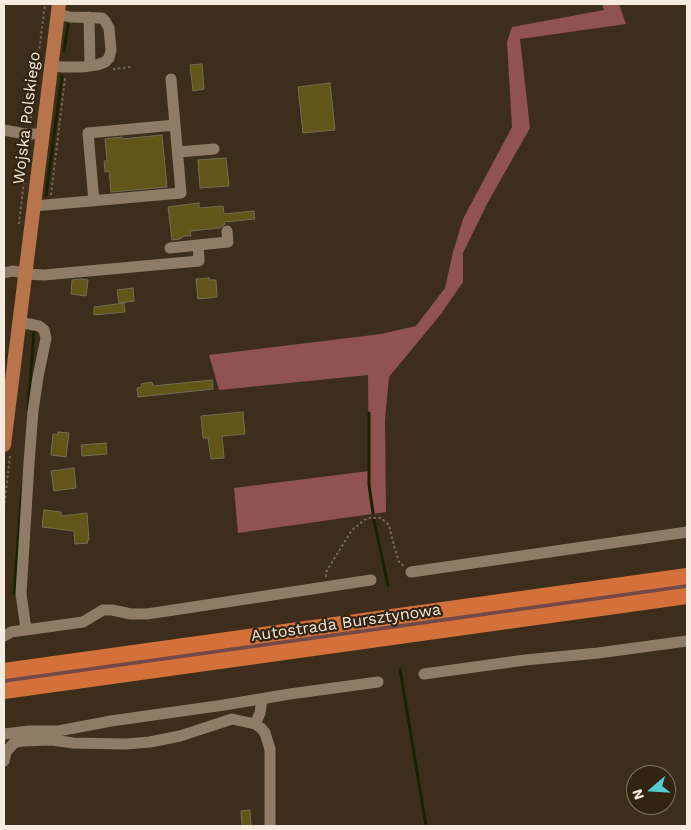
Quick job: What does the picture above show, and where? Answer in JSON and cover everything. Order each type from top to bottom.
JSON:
[{"type":"highway","name":"Autostrada Bursztynowa","points":[[4,671],[687,576]]},
{"type":"highway","name":"Autostrada Bursztynowa","points":[[4,691],[687,596]]},
{"type":"main road","name":"Wojska Polskiego","points":[[4,446],[34,206],[36,134],[51,66],[58,9]]},
{"type":"street","points":[[51,66],[90,66],[105,62],[109,58],[110,50],[109,28],[102,18],[70,17],[58,9]]},
{"type":"street","points":[[89,17],[90,66]]},
{"type":"street","points":[[34,206],[181,193],[171,79]]},
{"type":"street","points":[[94,201],[88,133],[175,125]]},
{"type":"street","points":[[4,130],[36,134]]},
{"type":"street","points":[[178,152],[214,148]]},
{"type":"street","points":[[170,248],[228,242],[226,231]]},
{"type":"street","points":[[4,272],[12,271],[44,275],[199,261],[198,245]]},
{"type":"street","points":[[19,322],[39,326],[44,330],[46,338],[36,385],[28,463],[20,594],[26,629]]},
{"type":"street","points":[[411,572],[687,532]]},
{"type":"street","points":[[4,636],[26,629],[83,622],[103,610],[146,614],[371,580]]},
{"type":"street","points":[[424,674],[687,641]]},
{"type":"street","points":[[4,734],[29,731],[58,731],[111,721],[378,682]]},
{"type":"street","points":[[255,724],[260,713],[262,699]]},
{"type":"street","points":[[4,761],[6,752],[14,743],[22,740],[126,744],[150,742],[180,736],[232,718],[255,724],[265,733],[270,749],[270,826]]},
{"type":"path","points":[[23,225],[18,224],[36,134],[44,4]]},
{"type":"path","points":[[50,205],[67,67]]},
{"type":"path","points":[[326,587],[326,572],[352,530],[367,518],[382,518],[389,525],[399,562],[411,572]]},
{"type":"shaded area","points":[[602,4],[619,4],[626,24],[520,39],[530,128],[488,202],[463,253],[463,282],[441,314],[389,377],[385,420],[386,512],[238,533],[234,488],[369,471],[368,375],[219,390],[209,355],[381,334],[416,326],[445,288],[463,219],[512,127],[507,42],[512,27],[604,10]]},
{"type":"shaded area","points":[[687,582],[687,590],[4,685],[4,677]]},
{"type":"building","points":[[202,64],[204,89],[193,91],[190,65]]},
{"type":"building","points":[[330,83],[335,130],[303,133],[298,87]]},
{"type":"building","points":[[162,135],[167,187],[111,192],[109,171],[105,172],[104,161],[107,161],[105,139]]},
{"type":"building","points":[[226,158],[229,186],[200,188],[198,160]]},
{"type":"building","points":[[199,203],[199,208],[223,206],[224,214],[254,211],[255,219],[224,222],[225,224],[220,228],[190,231],[191,236],[172,240],[168,207]]},
{"type":"building","points":[[209,278],[210,280],[216,280],[217,297],[198,299],[196,279]]},
{"type":"building","points":[[72,280],[88,280],[86,296],[71,294]]},
{"type":"building","points":[[133,288],[134,301],[119,303],[117,290]]},
{"type":"building","points":[[124,303],[125,312],[94,315],[94,307]]},
{"type":"building","points":[[212,380],[213,389],[138,397],[137,388],[142,387],[141,384],[152,382],[153,386]]},
{"type":"building","points":[[243,412],[245,434],[222,436],[224,458],[211,459],[208,438],[203,438],[201,416]]},
{"type":"building","points":[[58,432],[69,433],[66,457],[51,455],[53,434],[58,435]]},
{"type":"building","points":[[106,443],[107,454],[82,456],[81,445]]},
{"type":"building","points":[[74,468],[76,488],[54,491],[51,471]]},
{"type":"building","points":[[44,510],[61,512],[61,516],[87,513],[88,543],[75,544],[74,531],[42,527]]},
{"type":"building","points":[[250,810],[251,826],[242,826],[241,811]]},
{"type":"waterway","points":[[64,51],[68,24]]},
{"type":"waterway","points":[[46,195],[62,76]]},
{"type":"waterway","points":[[28,409],[34,332]]},
{"type":"waterway","points":[[369,413],[369,485],[373,513]]},
{"type":"waterway","points":[[14,594],[22,490]]},
{"type":"waterway","points":[[374,520],[388,586]]},
{"type":"waterway","points":[[400,669],[426,826]]}]
